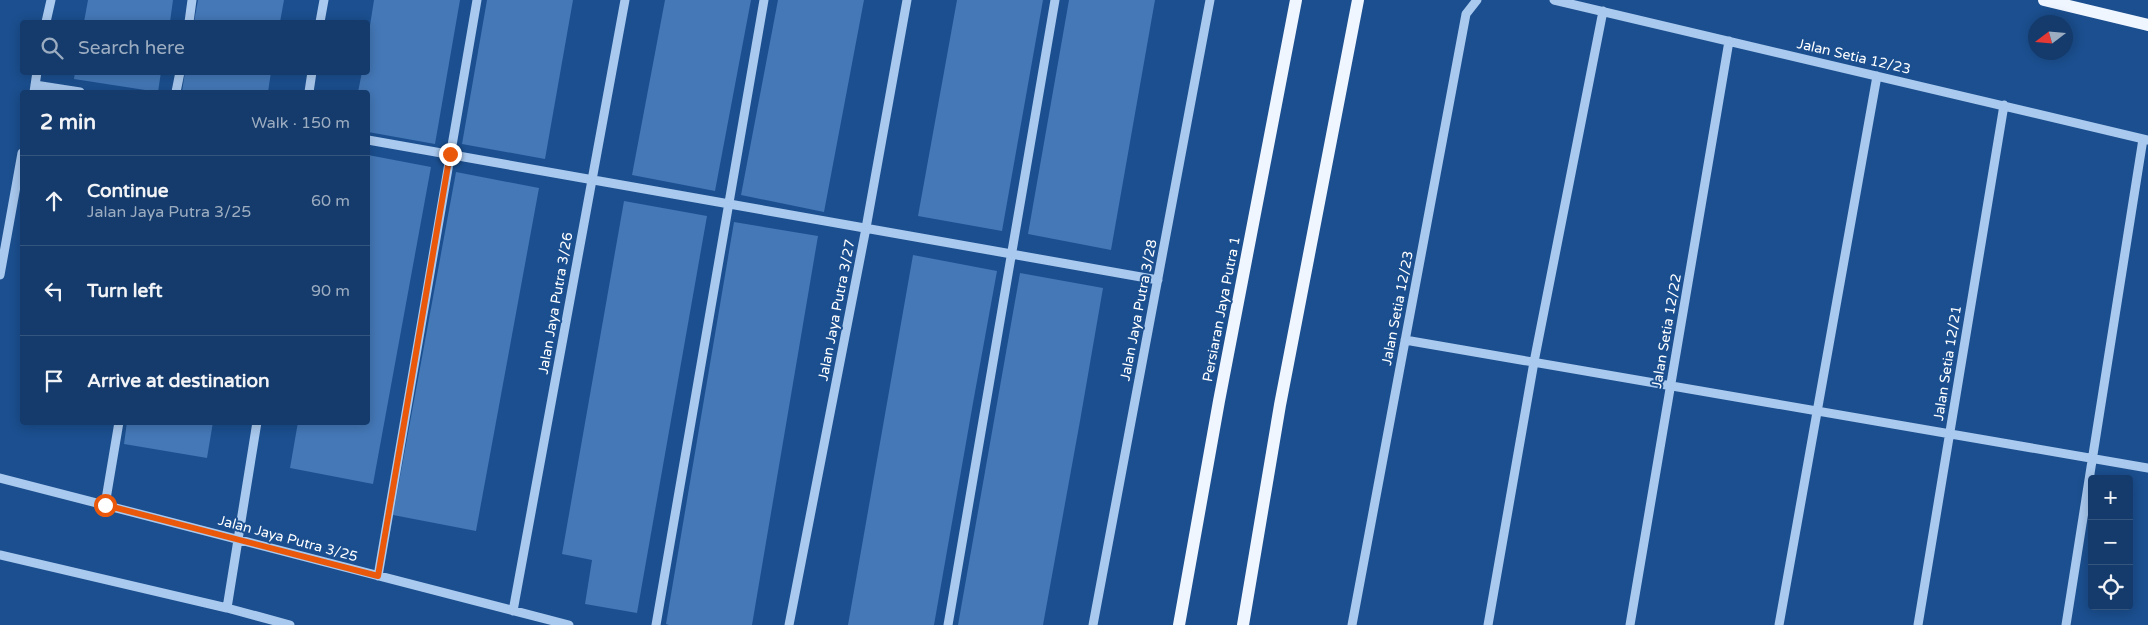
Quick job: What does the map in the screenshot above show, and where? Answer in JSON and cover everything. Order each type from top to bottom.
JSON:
[{"type":"main road","name":"Persiaran Jaya Putra 1","points":[[1179,625],[1219,401],[1296,0]]},
{"type":"main road","points":[[1243,625],[1280,405],[1358,0]]},
{"type":"main road","points":[[2044,0],[2148,25]]},
{"type":"street","points":[[46,20],[51,0]]},
{"type":"street","points":[[188,20],[192,0]]},
{"type":"street","points":[[320,20],[324,0]]},
{"type":"street","points":[[378,576],[477,0]]},
{"type":"street","name":"Jalan Jaya Putra 3/26","points":[[513,611],[625,0]]},
{"type":"street","points":[[656,625],[764,0]]},
{"type":"street","name":"Jalan Jaya Putra 3/27","points":[[790,625],[866,228],[907,0]]},
{"type":"street","points":[[948,625],[1055,0]]},
{"type":"street","name":"Jalan Jaya Putra 3/28","points":[[1093,625],[1210,0]]},
{"type":"street","name":"Jalan Setia 12/23","points":[[1352,625],[1466,14],[1477,0]]},
{"type":"street","name":"Jalan Setia 12/23","points":[[1554,0],[2146,139]]},
{"type":"street","points":[[1488,625],[1534,362],[1602,12]]},
{"type":"street","name":"Jalan Setia 12/22","points":[[1630,625],[1729,41]]},
{"type":"street","points":[[36,75],[34,89],[49,90]]},
{"type":"street","points":[[176,90],[179,75]]},
{"type":"street","points":[[309,90],[312,75]]},
{"type":"street","points":[[1779,625],[1877,76]]},
{"type":"street","name":"Jalan Setia 12/21","points":[[1918,625],[2004,105]]},
{"type":"street","points":[[2066,625],[2146,139]]},
{"type":"street","points":[[370,140],[1158,280]]},
{"type":"street","points":[[0,275],[20,164]]},
{"type":"street","points":[[1405,340],[2148,468]]},
{"type":"street","points":[[105,505],[118,425]]},
{"type":"street","points":[[227,608],[257,425]]},
{"type":"street","name":"Jalan Jaya Putra 3/25","points":[[0,478],[569,625]]},
{"type":"street","points":[[0,556],[227,608],[290,625]]},
{"type":"building","points":[[88,0],[173,0],[170,20],[84,20]]},
{"type":"building","points":[[198,0],[284,0],[280,20],[194,20]]},
{"type":"building","points":[[374,0],[460,0],[435,144],[370,132],[370,90],[358,90],[361,75],[370,75],[370,25]]},
{"type":"building","points":[[487,0],[573,0],[545,159],[462,144]]},
{"type":"building","points":[[665,0],[751,0],[715,191],[632,175]]},
{"type":"building","points":[[778,0],[864,0],[824,212],[741,195]]},
{"type":"building","points":[[957,0],[1043,0],[1002,231],[918,216]]},
{"type":"building","points":[[1069,0],[1155,0],[1111,250],[1028,234]]},
{"type":"building","points":[[75,75],[161,75],[158,90],[145,90],[74,79]]},
{"type":"building","points":[[185,75],[271,75],[268,90],[182,90]]},
{"type":"building","points":[[370,155],[431,167],[373,484],[290,468],[297,425],[370,425]]},
{"type":"building","points":[[456,172],[539,188],[476,531],[393,515]]},
{"type":"building","points":[[624,201],[707,216],[637,613],[585,604],[592,560],[562,554]]},
{"type":"building","points":[[734,222],[818,236],[752,625],[669,625],[666,624]]},
{"type":"building","points":[[913,255],[997,271],[934,625],[848,625]]},
{"type":"building","points":[[1020,273],[1103,288],[1080,421],[1043,625],[958,625]]},
{"type":"building","points":[[127,425],[212,425],[207,458],[124,444]]},
{"type":"route","points":[[105,505],[378,576],[450,154]]}]
